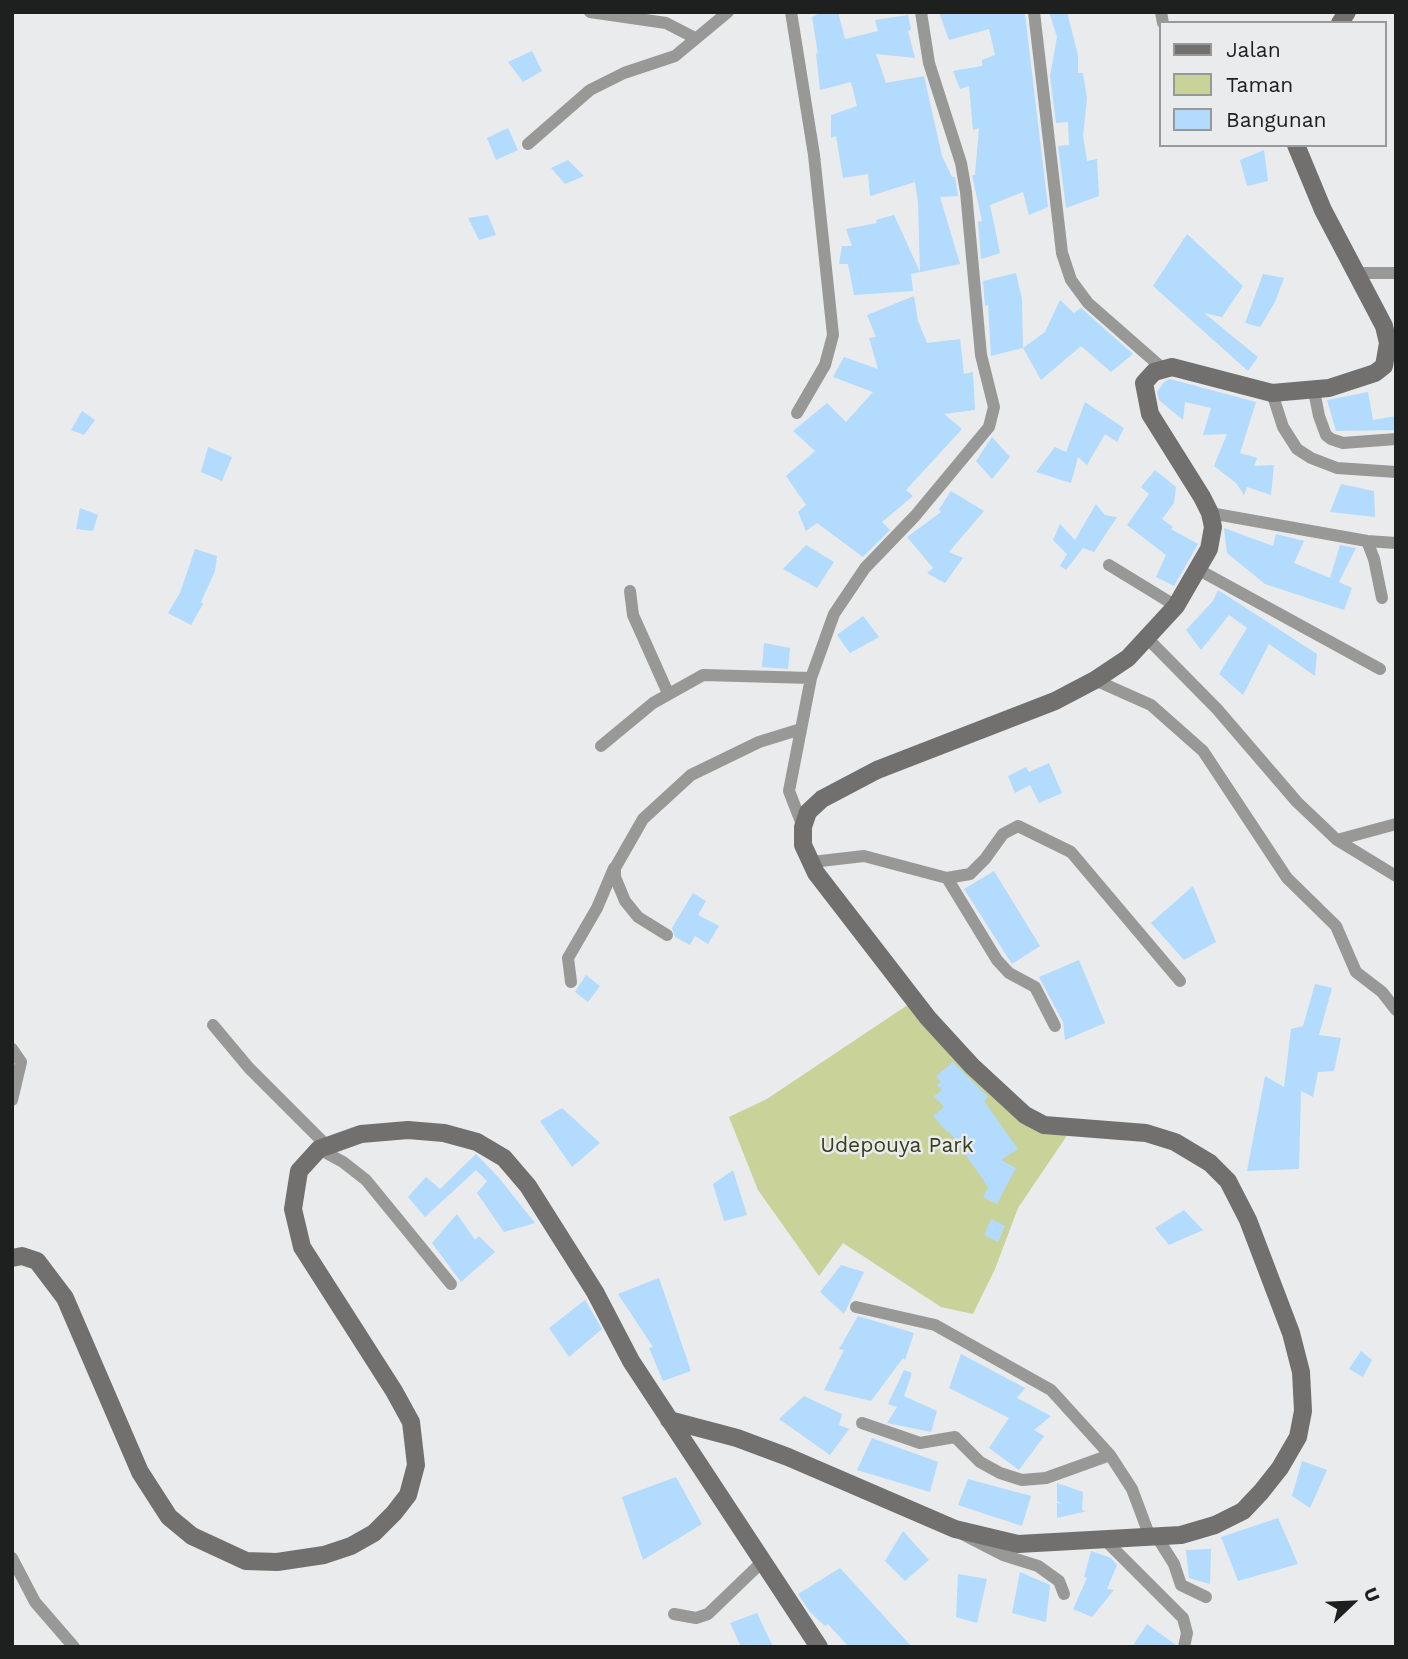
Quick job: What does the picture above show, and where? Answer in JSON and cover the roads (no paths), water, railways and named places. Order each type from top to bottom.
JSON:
[{"type":"street","points":[[590,12],[666,23],[695,37]]},
{"type":"street","points":[[528,144],[590,89],[624,73],[667,60],[728,12]]},
{"type":"street","points":[[791,12],[814,155],[833,321],[832,344],[825,365],[797,413]]},
{"type":"street","points":[[669,1420],[737,1438],[788,1457],[955,1529],[1018,1544],[1181,1535],[1216,1525],[1243,1511],[1280,1468],[1298,1437],[1303,1410],[1301,1372],[1291,1334],[1248,1220],[1228,1181],[1210,1163],[1175,1142],[1146,1133],[1044,1125],[1025,1115],[971,1066],[928,1018],[816,873],[803,845],[803,827],[789,791],[811,678],[834,614],[865,568],[915,516],[989,427],[994,407],[981,355],[967,192],[961,163],[929,63],[921,12]]},
{"type":"street","points":[[1034,12],[1062,253],[1072,280],[1088,303],[1161,368],[1192,370],[1272,393],[1314,391],[1375,373],[1384,366],[1388,357],[1384,326],[1323,211],[1297,147]]},
{"type":"street","points":[[1356,273],[1396,274]]},
{"type":"street","points":[[803,827],[815,806],[842,787],[877,770],[1055,701],[1095,680],[1116,667],[1148,639],[1176,606],[1209,549],[1213,527],[1210,513],[1189,474],[1150,414],[1144,383],[1161,368]]},
{"type":"street","points":[[1314,391],[1319,416],[1326,435],[1331,439],[1343,443],[1396,439]]},
{"type":"street","points":[[1272,393],[1283,427],[1297,449],[1311,458],[1337,468],[1396,472]]},
{"type":"street","points":[[1210,513],[1367,541],[1396,543]]},
{"type":"street","points":[[1367,541],[1374,559],[1382,598]]},
{"type":"street","points":[[1110,565],[1176,606]]},
{"type":"street","points":[[1199,570],[1380,669]]},
{"type":"street","points":[[630,591],[634,615],[667,693]]},
{"type":"street","points":[[1148,639],[1217,709],[1297,802],[1337,840],[1396,876]]},
{"type":"street","points":[[601,746],[667,693],[703,675],[811,678]]},
{"type":"street","points":[[1095,680],[1151,705],[1203,751],[1287,877],[1336,926],[1356,972],[1382,992],[1396,1010]]},
{"type":"street","points":[[571,982],[569,958],[597,908],[615,867],[643,819],[691,775],[759,741],[802,729]]},
{"type":"street","points":[[1337,840],[1396,824]]},
{"type":"street","points":[[812,862],[864,856],[947,878],[970,874],[1003,834],[1018,826],[1071,852],[1180,981]]},
{"type":"street","points":[[615,867],[625,901],[638,917],[667,935]]},
{"type":"street","points":[[947,878],[998,960],[1009,973],[1035,987],[1055,1026]]},
{"type":"street","points":[[213,1026],[323,1148],[366,1180],[451,1284]]},
{"type":"street","points":[[12,1049],[20,1062],[12,1100]]},
{"type":"street","points":[[12,1258],[22,1256],[37,1261],[65,1298],[140,1472],[169,1517],[192,1536],[246,1561],[277,1562],[324,1555],[351,1546],[374,1533],[408,1495],[416,1465],[411,1422],[367,1343],[302,1247],[293,1209],[299,1171],[323,1148],[362,1134],[408,1130],[444,1133],[477,1142],[503,1158],[528,1186],[551,1219],[595,1292],[631,1361],[761,1563],[819,1647]]},
{"type":"street","points":[[856,1307],[935,1325],[1051,1390],[1110,1455],[1132,1489],[1153,1537],[1174,1564],[1181,1585],[1206,1597]]},
{"type":"street","points":[[862,1423],[920,1443],[955,1437],[980,1462],[1000,1473],[1022,1480],[1046,1478],[1110,1455]]},
{"type":"street","points":[[955,1529],[979,1545],[1038,1566],[1059,1581],[1064,1594]]},
{"type":"street","points":[[1107,1541],[1183,1618],[1187,1633],[1184,1647]]},
{"type":"street","points":[[12,1558],[35,1602],[74,1647]]},
{"type":"street","points":[[674,1614],[696,1618],[708,1614],[761,1563]]},
{"type":"park label","name":"Udepouya Park","points":[[897,1146]]}]
